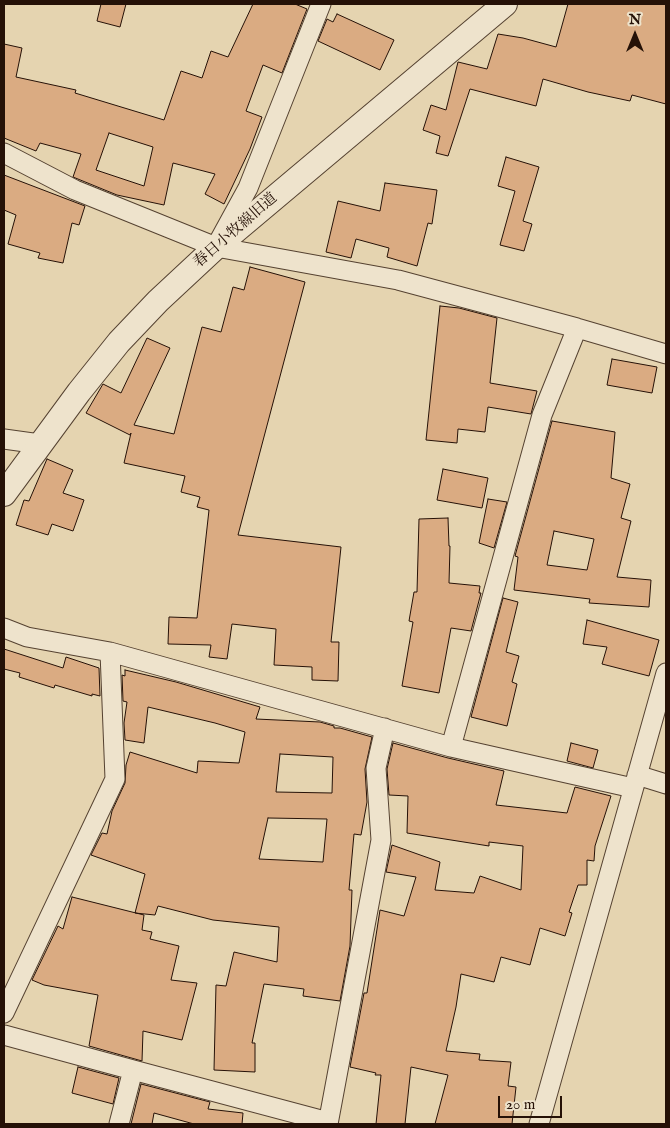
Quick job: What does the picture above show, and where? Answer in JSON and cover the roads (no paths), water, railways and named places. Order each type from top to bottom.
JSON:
[{"type":"street","points":[[216,247],[248,188],[321,4]]},
{"type":"street","name":"春日小牧線旧道","points":[[4,494],[119,342],[158,301],[216,247],[506,4]]},
{"type":"street","points":[[4,153],[76,190],[216,247],[398,280],[666,354]]},
{"type":"street","points":[[451,747],[542,415],[576,328]]},
{"type":"street","points":[[4,439],[40,444]]},
{"type":"street","points":[[4,628],[27,637],[110,652],[451,747],[635,782],[666,784]]},
{"type":"street","points":[[4,1013],[115,778],[110,652]]},
{"type":"street","points":[[539,1124],[666,673]]},
{"type":"street","points":[[4,1035],[328,1123],[381,840],[376,768],[385,728]]},
{"type":"street","points":[[119,1124],[133,1070]]}]
